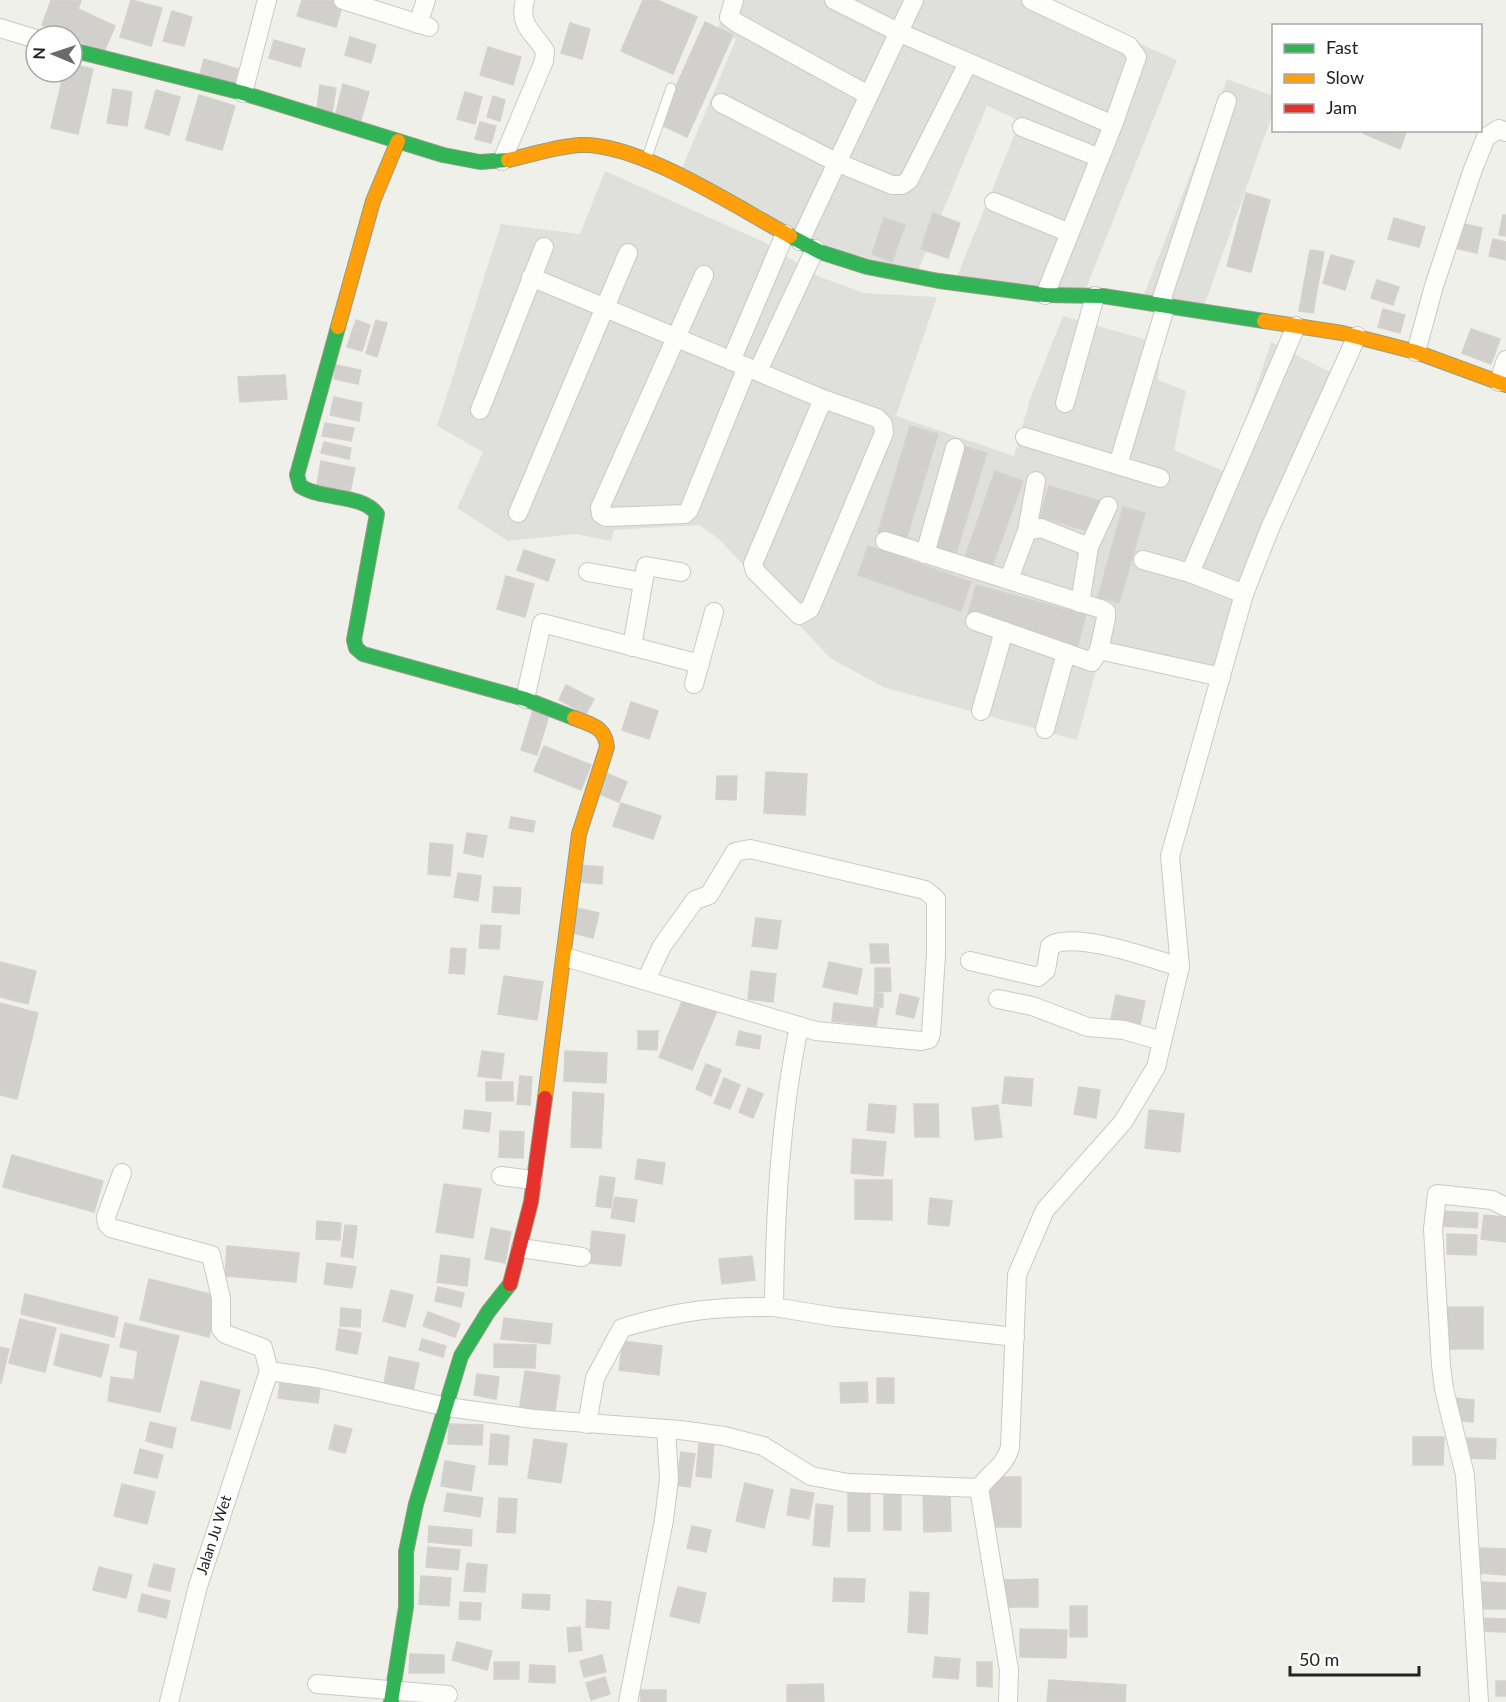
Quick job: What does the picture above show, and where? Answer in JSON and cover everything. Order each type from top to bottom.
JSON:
[{"type":"street","points":[[243,93],[267,0]]},
{"type":"street","points":[[343,0],[424,25],[426,0]]},
{"type":"street","points":[[502,161],[544,61],[545,51],[525,26],[522,12],[524,0]]},
{"type":"street","points":[[734,0],[729,17],[736,23],[868,95]]},
{"type":"street","points":[[834,0],[898,32],[1113,125]]},
{"type":"street","points":[[704,275],[600,508],[601,514],[606,517],[685,514],[689,510],[745,366],[836,162],[914,0]]},
{"type":"street","points":[[1031,0],[1129,46],[1137,57],[1113,125],[1045,295]]},
{"type":"street","points":[[0,28],[24,35]]},
{"type":"street","points":[[84,53],[243,93],[443,155],[480,162],[502,161],[580,145],[612,148],[646,159],[800,242],[867,267],[939,281],[1045,295],[1095,296],[1163,304],[1357,336],[1416,352],[1502,383],[1506,360]]},
{"type":"street","points":[[721,103],[836,162],[892,185],[902,185],[909,180],[968,63]]},
{"type":"street","points":[[1118,465],[1163,304],[1227,101]]},
{"type":"street","points":[[1022,128],[1100,158]]},
{"type":"street","points":[[1416,352],[1434,286],[1486,137],[1499,129],[1506,132]]},
{"type":"street","points":[[392,1696],[406,1607],[406,1552],[416,1504],[461,1356],[488,1312],[510,1284],[521,1248],[565,957],[579,834],[608,747],[606,736],[600,728],[525,699],[363,654],[356,648],[354,640],[377,514],[374,507],[365,503],[315,494],[300,486],[297,475],[373,201],[398,141]]},
{"type":"street","points":[[994,202],[1070,233]]},
{"type":"street","points":[[745,366],[800,242]]},
{"type":"street","points":[[480,410],[544,247]]},
{"type":"street","points":[[518,513],[628,253]]},
{"type":"street","points":[[531,277],[823,399],[877,418],[883,424],[884,433],[810,609],[799,615],[755,571],[753,564],[823,399]]},
{"type":"street","points":[[1065,403],[1095,296]]},
{"type":"street","points":[[1190,573],[1296,326]]},
{"type":"street","points":[[979,1488],[1008,1456],[1017,1275],[1045,1210],[1123,1122],[1156,1067],[1180,967],[1170,856],[1244,594],[1270,528],[1357,336]]},
{"type":"street","points":[[1025,437],[1160,478]]},
{"type":"street","points":[[925,554],[955,448]]},
{"type":"street","points":[[1009,579],[1027,531],[1036,481]]},
{"type":"street","points":[[1080,603],[1089,548],[1108,506]]},
{"type":"street","points":[[1027,531],[1041,528],[1089,548]]},
{"type":"street","points":[[885,541],[1106,612],[1099,650],[1092,662],[975,621]]},
{"type":"street","points":[[1143,560],[1190,573],[1244,594]]},
{"type":"street","points":[[632,647],[646,566],[681,572]]},
{"type":"street","points":[[588,572],[643,582]]},
{"type":"street","points":[[694,684],[714,612]]},
{"type":"street","points":[[525,699],[542,623],[700,664]]},
{"type":"street","points":[[981,711],[1004,631]]},
{"type":"street","points":[[1099,650],[1221,677]]},
{"type":"street","points":[[1045,729],[1066,653]]},
{"type":"street","points":[[565,957],[816,1031],[921,1041],[929,1039],[936,962],[936,899],[925,890],[882,879],[750,849],[735,852],[709,895],[694,900],[662,946],[646,980]]},
{"type":"street","points":[[970,961],[1038,977],[1046,970],[1050,946],[1058,941],[1078,941],[1180,967]]},
{"type":"street","points":[[998,999],[1032,1006],[1088,1027],[1124,1030],[1162,1041]]},
{"type":"street","points":[[774,1307],[774,1241],[782,1148],[788,1082],[799,1026]]},
{"type":"street","points":[[122,1173],[106,1224],[111,1228],[211,1255],[220,1298],[221,1329],[225,1334],[263,1348],[269,1371],[318,1378],[447,1407],[587,1424],[666,1429],[724,1436],[763,1446],[811,1476],[848,1483],[979,1488]]},
{"type":"street","points":[[501,1176],[533,1180]]},
{"type":"street","points":[[1479,1702],[1465,1475],[1444,1389],[1433,1229],[1437,1194],[1482,1198],[1506,1207]]},
{"type":"street","points":[[521,1248],[582,1257]]},
{"type":"street","points":[[587,1424],[595,1378],[622,1328],[669,1314],[723,1306],[774,1307],[836,1317],[1015,1337]]},
{"type":"street","name":"Jalan Ju Wet","points":[[169,1702],[198,1586],[269,1371]]},
{"type":"street","points":[[628,1702],[664,1520],[669,1479],[666,1429]]},
{"type":"street","points":[[979,1488],[1009,1670],[1008,1702]]},
{"type":"street","points":[[317,1684],[392,1696],[448,1695]]},
{"type":"lane","points":[[646,159],[670,88]]},
{"type":"shaded area","points":[[732,0],[1040,0],[1177,60],[1083,296],[956,279],[1020,121],[987,106],[917,273],[815,243],[678,178],[736,39],[718,27]]},
{"type":"shaded area","points":[[1227,79],[1272,96],[1272,116],[1204,306],[1142,300]]},
{"type":"shaded area","points":[[605,171],[764,242],[818,276],[864,293],[937,297],[896,416],[1014,456],[1030,399],[1063,316],[1161,344],[1158,380],[1186,391],[1174,450],[1228,473],[1271,342],[1336,375],[1224,629],[1209,681],[1100,656],[1077,740],[883,687],[830,658],[719,539],[699,525],[614,530],[611,541],[575,534],[508,541],[457,508],[483,452],[437,426],[501,224],[580,234]]},
{"type":"building","points":[[51,0],[81,0],[78,9],[115,26],[104,52],[84,43],[84,24],[42,24]]},
{"type":"building","points":[[131,0],[162,8],[151,46],[120,37]]},
{"type":"building","points":[[302,0],[331,0],[343,3],[336,27],[297,16]]},
{"type":"building","points":[[643,0],[657,0],[697,17],[673,74],[621,51]]},
{"type":"building","points":[[172,11],[192,17],[184,46],[163,41]]},
{"type":"building","points":[[705,22],[733,35],[687,137],[659,124]]},
{"type":"building","points":[[570,23],[590,29],[582,59],[561,53]]},
{"type":"building","points":[[350,37],[376,45],[371,63],[345,55]]},
{"type":"building","points":[[274,40],[305,49],[300,67],[269,58]]},
{"type":"building","points":[[488,47],[521,57],[513,85],[480,75]]},
{"type":"building","points":[[204,59],[238,69],[233,88],[199,78]]},
{"type":"building","points":[[84,67],[93,69],[78,134],[51,128],[61,84],[84,84]]},
{"type":"building","points":[[343,84],[369,92],[361,120],[336,113]]},
{"type":"building","points":[[320,85],[336,88],[332,113],[317,110]]},
{"type":"building","points":[[113,89],[132,92],[127,126],[107,123]]},
{"type":"building","points":[[156,90],[180,97],[169,135],[145,128]]},
{"type":"building","points":[[465,92],[482,97],[475,124],[457,119]]},
{"type":"building","points":[[199,95],[235,106],[222,150],[186,140]]},
{"type":"building","points":[[493,96],[505,100],[500,121],[487,117]]},
{"type":"building","points":[[480,122],[496,126],[491,143],[475,139]]},
{"type":"building","points":[[1363,132],[1406,132],[1400,149]]},
{"type":"building","points":[[1246,193],[1270,200],[1251,272],[1227,266]]},
{"type":"building","points":[[933,213],[960,223],[948,258],[921,249]]},
{"type":"building","points":[[1503,215],[1506,215],[1506,236],[1499,235]]},
{"type":"building","points":[[884,218],[905,225],[892,262],[872,254]]},
{"type":"building","points":[[1394,218],[1425,227],[1419,247],[1388,239]]},
{"type":"building","points":[[1456,222],[1482,228],[1477,253],[1450,247]]},
{"type":"building","points":[[1493,239],[1506,242],[1506,260],[1489,256]]},
{"type":"building","points":[[1310,250],[1324,252],[1313,313],[1299,311]]},
{"type":"building","points":[[1331,255],[1354,261],[1345,290],[1323,283]]},
{"type":"building","points":[[1377,280],[1399,287],[1393,305],[1371,298]]},
{"type":"building","points":[[1383,309],[1405,315],[1400,333],[1378,327]]},
{"type":"building","points":[[356,320],[370,325],[362,351],[347,347]]},
{"type":"building","points":[[376,320],[387,323],[377,357],[366,353]]},
{"type":"building","points":[[1471,329],[1500,339],[1491,364],[1462,353]]},
{"type":"building","points":[[336,365],[361,370],[358,384],[334,379]]},
{"type":"building","points":[[285,375],[287,399],[240,402],[238,377]]},
{"type":"building","points":[[334,397],[362,403],[359,421],[330,415]]},
{"type":"building","points":[[325,423],[354,428],[351,441],[322,436]]},
{"type":"building","points":[[910,426],[938,434],[906,540],[878,532]]},
{"type":"building","points":[[324,442],[351,448],[349,459],[321,453]]},
{"type":"building","points":[[963,446],[987,453],[954,559],[930,552]]},
{"type":"building","points":[[321,461],[355,468],[350,492],[317,485]]},
{"type":"building","points":[[995,471],[1023,481],[991,569],[964,560]]},
{"type":"building","points":[[1049,486],[1100,501],[1091,532],[1040,517]]},
{"type":"building","points":[[1123,507],[1145,513],[1119,603],[1098,597]]},
{"type":"building","points":[[868,546],[971,582],[961,611],[858,575]]},
{"type":"building","points":[[524,550],[555,560],[548,581],[517,570]]},
{"type":"building","points":[[506,576],[534,584],[525,617],[497,609]]},
{"type":"building","points":[[976,585],[1086,615],[1077,647],[967,618]]},
{"type":"building","points":[[566,685],[594,699],[586,714],[559,700]]},
{"type":"building","points":[[631,702],[658,711],[649,739],[622,730]]},
{"type":"building","points":[[533,710],[549,715],[537,755],[521,750]]},
{"type":"building","points":[[544,746],[591,765],[581,790],[534,771]]},
{"type":"building","points":[[766,772],[807,774],[805,815],[764,813]]},
{"type":"building","points":[[606,773],[627,782],[619,802],[597,793]]},
{"type":"building","points":[[717,776],[737,776],[736,800],[716,799]]},
{"type":"building","points":[[621,803],[661,816],[653,839],[613,826]]},
{"type":"building","points":[[511,817],[535,821],[533,832],[509,828]]},
{"type":"building","points":[[467,833],[487,836],[483,857],[464,853]]},
{"type":"building","points":[[430,843],[453,845],[450,876],[428,874]]},
{"type":"building","points":[[580,865],[603,867],[602,884],[578,882]]},
{"type":"building","points":[[458,873],[481,876],[478,901],[454,897]]},
{"type":"building","points":[[494,887],[521,888],[519,914],[492,912]]},
{"type":"building","points":[[577,908],[599,913],[593,938],[572,933]]},
{"type":"building","points":[[756,918],[781,921],[777,949],[752,946]]},
{"type":"building","points":[[481,925],[501,926],[499,949],[479,948]]},
{"type":"building","points":[[870,944],[888,944],[889,963],[871,963]]},
{"type":"building","points":[[451,948],[466,949],[464,974],[449,973]]},
{"type":"building","points":[[0,962],[36,971],[28,1004],[0,997]]},
{"type":"building","points":[[829,962],[862,969],[857,994],[823,987]]},
{"type":"building","points":[[875,968],[890,968],[891,991],[875,992]]},
{"type":"building","points":[[751,971],[776,974],[773,1002],[748,999]]},
{"type":"building","points":[[504,976],[543,982],[537,1020],[498,1014]]},
{"type":"building","points":[[875,993],[883,994],[883,1007],[874,1007]]},
{"type":"building","points":[[900,994],[919,998],[914,1018],[896,1014]]},
{"type":"building","points":[[1116,995],[1145,1001],[1139,1030],[1110,1024]]},
{"type":"building","points":[[684,997],[717,1011],[692,1070],[659,1057]]},
{"type":"building","points":[[0,1003],[38,1013],[17,1099],[0,1095]]},
{"type":"building","points":[[834,1003],[879,1009],[876,1026],[832,1021]]},
{"type":"building","points":[[638,1031],[658,1031],[657,1050],[638,1049]]},
{"type":"building","points":[[739,1031],[761,1036],[759,1049],[736,1045]]},
{"type":"building","points":[[482,1051],[504,1054],[501,1079],[478,1076]]},
{"type":"building","points":[[565,1051],[607,1053],[606,1083],[564,1081]]},
{"type":"building","points":[[706,1064],[721,1070],[711,1096],[696,1089]]},
{"type":"building","points":[[520,1076],[532,1077],[530,1105],[517,1104]]},
{"type":"building","points":[[1005,1077],[1033,1079],[1031,1106],[1002,1103]]},
{"type":"building","points":[[724,1078],[740,1085],[730,1109],[714,1103]]},
{"type":"building","points":[[486,1082],[513,1082],[513,1101],[486,1101]]},
{"type":"building","points":[[1079,1087],[1100,1090],[1096,1118],[1074,1114]]},
{"type":"building","points":[[748,1088],[763,1094],[753,1118],[739,1112]]},
{"type":"building","points":[[573,1092],[604,1094],[601,1148],[571,1147]]},
{"type":"building","points":[[869,1104],[896,1106],[894,1133],[867,1130]]},
{"type":"building","points":[[914,1104],[938,1104],[939,1137],[915,1137]]},
{"type":"building","points":[[998,1105],[1002,1137],[975,1140],[972,1108]]},
{"type":"building","points":[[465,1110],[491,1113],[489,1132],[463,1128]]},
{"type":"building","points":[[1149,1110],[1184,1114],[1180,1152],[1145,1148]]},
{"type":"building","points":[[500,1131],[524,1132],[523,1158],[499,1157]]},
{"type":"building","points":[[853,1139],[886,1142],[883,1176],[851,1173]]},
{"type":"building","points":[[12,1155],[103,1181],[94,1212],[3,1187]]},
{"type":"building","points":[[638,1159],[665,1163],[662,1184],[635,1179]]},
{"type":"building","points":[[600,1176],[615,1178],[611,1208],[596,1206]]},
{"type":"building","points":[[855,1180],[892,1180],[892,1220],[855,1219]]},
{"type":"building","points":[[444,1184],[481,1189],[473,1238],[436,1232]]},
{"type":"building","points":[[615,1197],[637,1200],[634,1222],[611,1218]]},
{"type":"building","points":[[930,1198],[952,1201],[949,1226],[928,1224]]},
{"type":"building","points":[[1443,1211],[1478,1213],[1477,1228],[1442,1226]]},
{"type":"building","points":[[1484,1215],[1506,1217],[1506,1242],[1481,1239]]},
{"type":"building","points":[[317,1221],[341,1223],[340,1240],[316,1239]]},
{"type":"building","points":[[345,1225],[357,1226],[353,1258],[341,1256]]},
{"type":"building","points":[[491,1228],[511,1232],[505,1263],[485,1259]]},
{"type":"building","points":[[592,1231],[625,1235],[621,1266],[589,1263]]},
{"type":"building","points":[[1447,1234],[1477,1235],[1476,1255],[1447,1254]]},
{"type":"building","points":[[227,1246],[299,1253],[296,1282],[225,1276]]},
{"type":"building","points":[[441,1255],[470,1259],[467,1286],[437,1282]]},
{"type":"building","points":[[752,1256],[755,1280],[722,1284],[719,1259]]},
{"type":"building","points":[[327,1263],[356,1267],[352,1288],[324,1284]]},
{"type":"building","points":[[149,1279],[219,1296],[209,1337],[140,1320]]},
{"type":"building","points":[[438,1287],[464,1293],[461,1307],[435,1301]]},
{"type":"building","points":[[391,1290],[413,1295],[405,1327],[383,1321]]},
{"type":"building","points":[[25,1294],[118,1317],[114,1337],[21,1314]]},
{"type":"building","points":[[1443,1307],[1483,1307],[1483,1349],[1443,1349]]},
{"type":"building","points":[[341,1308],[361,1310],[360,1327],[340,1326]]},
{"type":"building","points":[[428,1312],[460,1324],[455,1337],[423,1326]]},
{"type":"building","points":[[504,1318],[552,1324],[550,1344],[501,1339]]},
{"type":"building","points":[[20,1319],[56,1328],[45,1372],[9,1363]]},
{"type":"building","points":[[125,1323],[179,1336],[160,1412],[108,1401],[111,1377],[134,1380],[138,1351],[120,1347]]},
{"type":"building","points":[[339,1329],[361,1333],[357,1354],[336,1350]]},
{"type":"building","points":[[61,1334],[109,1345],[101,1377],[54,1365]]},
{"type":"building","points":[[422,1339],[446,1346],[443,1357],[419,1350]]},
{"type":"building","points":[[623,1341],[662,1346],[659,1375],[619,1370]]},
{"type":"building","points":[[494,1344],[536,1345],[535,1368],[494,1367]]},
{"type":"building","points":[[0,1347],[9,1349],[1,1383],[0,1382]]},
{"type":"building","points":[[389,1357],[419,1363],[412,1395],[383,1389]]},
{"type":"building","points":[[525,1371],[560,1376],[554,1417],[519,1412]]},
{"type":"building","points":[[477,1374],[499,1377],[496,1399],[474,1395]]},
{"type":"building","points":[[877,1378],[894,1378],[894,1403],[877,1403]]},
{"type":"building","points":[[201,1381],[240,1390],[230,1429],[191,1420]]},
{"type":"building","points":[[867,1382],[868,1402],[841,1403],[840,1383]]},
{"type":"building","points":[[280,1383],[320,1388],[318,1403],[278,1398]]},
{"type":"building","points":[[1453,1398],[1474,1400],[1473,1422],[1451,1420]]},
{"type":"building","points":[[150,1422],[176,1428],[172,1448],[146,1441]]},
{"type":"building","points":[[449,1424],[483,1425],[482,1445],[448,1444]]},
{"type":"building","points":[[335,1425],[352,1429],[345,1453],[329,1449]]},
{"type":"building","points":[[491,1434],[509,1436],[507,1465],[489,1464]]},
{"type":"building","points":[[1413,1437],[1444,1437],[1443,1465],[1413,1465]]},
{"type":"building","points":[[1467,1438],[1496,1439],[1495,1459],[1467,1458]]},
{"type":"building","points":[[534,1439],[567,1444],[561,1483],[528,1478]]},
{"type":"building","points":[[699,1443],[714,1444],[711,1478],[696,1476]]},
{"type":"building","points":[[140,1449],[163,1455],[157,1478],[134,1473]]},
{"type":"building","points":[[681,1452],[695,1454],[690,1487],[676,1485]]},
{"type":"building","points":[[445,1461],[475,1466],[471,1491],[441,1486]]},
{"type":"building","points":[[989,1477],[1021,1477],[1021,1527],[989,1527]]},
{"type":"building","points":[[745,1483],[773,1490],[764,1528],[736,1521]]},
{"type":"building","points":[[122,1484],[155,1492],[147,1524],[114,1516]]},
{"type":"building","points":[[791,1489],[814,1493],[809,1519],[787,1515]]},
{"type":"building","points":[[884,1491],[901,1491],[901,1530],[884,1530]]},
{"type":"building","points":[[848,1492],[870,1492],[870,1531],[848,1531]]},
{"type":"building","points":[[447,1493],[483,1498],[480,1517],[444,1511]]},
{"type":"building","points":[[923,1494],[950,1494],[951,1531],[924,1532]]},
{"type":"building","points":[[499,1498],[517,1499],[515,1533],[497,1532]]},
{"type":"building","points":[[816,1504],[833,1506],[829,1547],[813,1545]]},
{"type":"building","points":[[429,1526],[472,1530],[471,1546],[428,1542]]},
{"type":"building","points":[[692,1526],[711,1530],[706,1552],[687,1548]]},
{"type":"building","points":[[428,1547],[460,1550],[458,1570],[426,1567]]},
{"type":"building","points":[[1480,1548],[1506,1549],[1506,1575],[1479,1573]]},
{"type":"building","points":[[467,1563],[487,1565],[485,1592],[464,1591]]},
{"type":"building","points":[[154,1564],[175,1569],[170,1591],[148,1586]]},
{"type":"building","points":[[99,1567],[132,1575],[126,1598],[93,1590]]},
{"type":"building","points":[[421,1576],[451,1578],[449,1606],[419,1604]]},
{"type":"building","points":[[834,1578],[865,1579],[864,1602],[833,1601]]},
{"type":"building","points":[[1038,1579],[1038,1607],[1005,1607],[1005,1580]]},
{"type":"building","points":[[1482,1582],[1506,1583],[1506,1609],[1482,1609]]},
{"type":"building","points":[[678,1587],[706,1593],[699,1623],[670,1616]]},
{"type":"building","points":[[910,1592],[929,1593],[927,1634],[908,1632]]},
{"type":"building","points":[[142,1594],[170,1601],[166,1618],[138,1611]]},
{"type":"building","points":[[523,1594],[550,1595],[549,1610],[522,1608]]},
{"type":"building","points":[[587,1600],[611,1602],[609,1629],[586,1627]]},
{"type":"building","points":[[460,1602],[481,1603],[480,1620],[459,1619]]},
{"type":"building","points":[[1070,1606],[1087,1606],[1087,1637],[1070,1637]]},
{"type":"building","points":[[1479,1618],[1506,1619],[1506,1632],[1478,1631]]},
{"type":"building","points":[[580,1627],[582,1650],[569,1652],[567,1628]]},
{"type":"building","points":[[1020,1629],[1067,1630],[1066,1658],[1020,1657]]},
{"type":"building","points":[[457,1642],[492,1651],[487,1670],[452,1660]]},
{"type":"building","points":[[410,1654],[444,1655],[444,1673],[409,1673]]},
{"type":"building","points":[[602,1655],[606,1672],[584,1677],[580,1661]]},
{"type":"building","points":[[935,1657],[960,1659],[958,1679],[933,1677]]},
{"type":"building","points":[[494,1662],[519,1662],[519,1679],[494,1679]]},
{"type":"building","points":[[977,1662],[992,1662],[992,1687],[977,1686]]},
{"type":"building","points":[[530,1665],[555,1666],[555,1683],[529,1682]]},
{"type":"building","points":[[605,1677],[610,1694],[591,1700],[586,1683]]},
{"type":"building","points":[[1049,1680],[1126,1685],[1125,1702],[1047,1702]]},
{"type":"building","points":[[1496,1681],[1506,1681],[1506,1696],[1496,1696]]},
{"type":"building","points":[[823,1684],[824,1702],[787,1702],[787,1685]]},
{"type":"building","points":[[640,1690],[666,1690],[666,1702],[641,1702]]},
{"type":"traffic: fast","points":[[84,53],[243,93],[443,155],[480,162],[508,160]]},
{"type":"traffic: fast","points":[[790,236],[820,252],[867,267],[939,281],[1045,295],[1103,296],[1264,321]]},
{"type":"traffic: fast","points":[[338,327],[297,475],[300,486],[310,491],[362,503],[377,514],[354,640],[356,648],[363,654],[525,699],[574,718]]},
{"type":"traffic: fast","points":[[391,1702],[406,1607],[406,1552],[416,1504],[461,1356],[488,1312],[510,1284]]},
{"type":"traffic: slow","points":[[338,327],[373,201],[398,141]]},
{"type":"traffic: slow","points":[[508,160],[581,145],[605,147],[631,154],[687,179],[790,236]]},
{"type":"traffic: slow","points":[[1264,321],[1342,333],[1416,352],[1506,385]]},
{"type":"traffic: slow","points":[[545,1098],[579,834],[607,747],[600,730],[574,718]]},
{"type":"traffic: jam","points":[[510,1284],[531,1202],[545,1098]]}]
